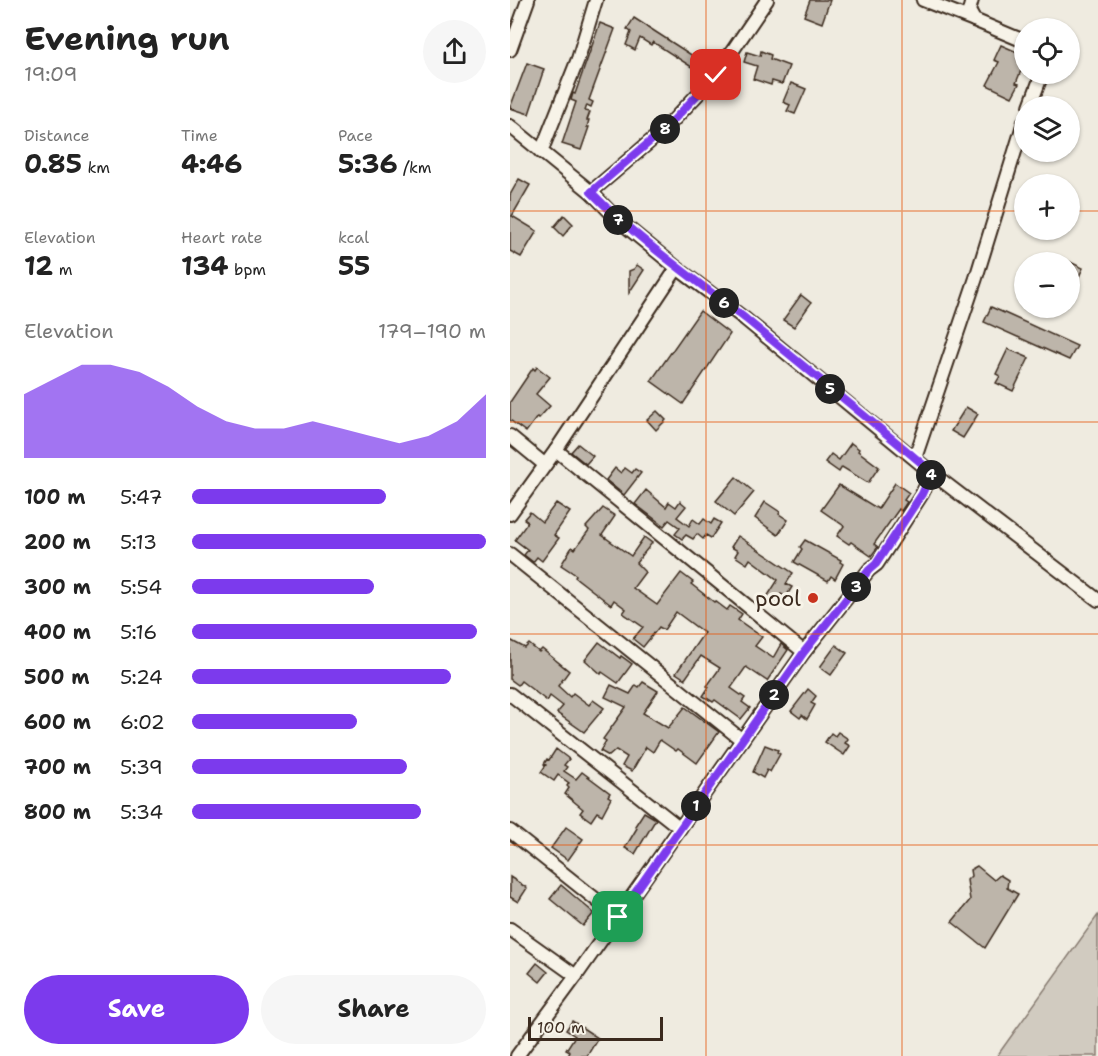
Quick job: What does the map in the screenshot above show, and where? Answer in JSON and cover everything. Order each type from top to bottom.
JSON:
[{"type":"street","points":[[510,50],[528,0]]},
{"type":"street","points":[[541,152],[578,59],[596,0]]},
{"type":"street","points":[[591,192],[666,128],[708,83],[730,56],[767,0]]},
{"type":"street","points":[[923,0],[969,12],[1014,36]]},
{"type":"street","points":[[510,126],[591,192],[617,219],[677,268],[745,319],[932,472],[1098,600]]},
{"type":"street","points":[[915,458],[976,278],[1014,154]]},
{"type":"street","points":[[510,514],[556,450],[677,268]]},
{"type":"street","points":[[510,436],[544,464]]},
{"type":"street","points":[[556,450],[804,652]]},
{"type":"street","points":[[517,1056],[618,917],[804,652],[876,564],[922,494],[932,472]]},
{"type":"street","points":[[510,554],[742,740]]},
{"type":"street","points":[[510,694],[680,828]]},
{"type":"street","points":[[510,831],[618,917]]},
{"type":"street","points":[[510,929],[576,976]]},
{"type":"shaded area","points":[[1098,915],[1098,1056],[997,1056]]},
{"type":"building","points":[[810,0],[830,0],[822,23],[804,16]]},
{"type":"building","points":[[634,18],[710,67],[704,75],[653,42],[651,45],[640,38],[635,50],[626,45],[631,32],[627,29]]},
{"type":"building","points":[[600,23],[615,29],[589,100],[593,102],[591,107],[587,105],[585,111],[590,112],[587,120],[589,120],[587,127],[589,127],[581,150],[562,144],[576,102],[571,100],[573,93],[575,94]]},
{"type":"building","points":[[1001,45],[1014,51],[1014,84],[1019,84],[1012,97],[987,85],[999,62],[994,60]]},
{"type":"building","points":[[761,51],[771,55],[770,59],[789,66],[782,84],[772,81],[771,85],[753,79],[757,66],[744,62],[747,52],[760,56]]},
{"type":"building","points":[[527,63],[544,69],[529,114],[510,108]]},
{"type":"building","points":[[791,83],[806,89],[795,114],[787,111],[790,105],[783,102]]},
{"type":"building","points":[[519,179],[530,185],[512,216],[537,231],[521,257],[510,251],[510,195]]},
{"type":"building","points":[[564,215],[573,224],[563,236],[554,227]]},
{"type":"building","points":[[637,265],[644,270],[629,293],[629,271]]},
{"type":"building","points":[[801,295],[811,303],[794,327],[783,320]]},
{"type":"building","points":[[991,307],[1077,346],[1069,360],[984,322]]},
{"type":"building","points":[[700,311],[730,334],[683,404],[651,381]]},
{"type":"building","points":[[1008,349],[1029,358],[1013,391],[996,383],[1000,376],[996,374]]},
{"type":"building","points":[[537,367],[550,377],[536,394],[550,406],[539,418],[537,417],[526,432],[510,420],[510,402],[533,368],[535,370]]},
{"type":"building","points":[[966,407],[978,414],[963,438],[951,431]]},
{"type":"building","points":[[657,411],[666,420],[656,430],[647,420]]},
{"type":"building","points":[[851,443],[879,467],[868,483],[842,467],[839,472],[825,462],[831,454],[839,460]]},
{"type":"building","points":[[578,444],[593,456],[586,464],[571,452]]},
{"type":"building","points":[[615,468],[621,473],[625,468],[632,473],[635,469],[641,473],[624,495],[606,480]]},
{"type":"building","points":[[736,477],[754,492],[734,516],[716,501]]},
{"type":"building","points":[[895,483],[909,493],[904,500],[907,502],[901,511],[899,509],[874,544],[878,547],[871,556],[851,542],[849,544],[837,536],[844,526],[821,510],[839,485],[878,509]]},
{"type":"building","points":[[646,490],[666,507],[669,502],[676,507],[680,501],[686,506],[677,517],[689,526],[693,519],[700,524],[704,519],[711,524],[714,519],[721,523],[711,538],[706,535],[703,539],[697,534],[693,539],[686,535],[682,539],[675,534],[680,528],[669,520],[664,526],[635,504]]},
{"type":"building","points":[[765,502],[788,520],[778,535],[755,518]]},
{"type":"building","points":[[556,503],[570,512],[554,535],[559,538],[542,561],[537,557],[533,562],[524,555],[528,550],[515,540],[528,522],[524,519],[530,512],[542,522]]},
{"type":"building","points":[[603,508],[615,516],[602,535],[631,556],[644,537],[652,543],[636,563],[645,572],[633,588],[657,605],[681,573],[714,602],[727,610],[730,606],[742,614],[738,620],[762,637],[755,646],[773,658],[781,644],[788,650],[767,681],[746,667],[731,688],[745,698],[742,702],[750,708],[741,719],[715,700],[713,702],[703,696],[720,668],[701,656],[685,679],[676,673],[704,633],[676,612],[664,630],[659,627],[643,647],[633,639],[643,627],[623,613],[626,609],[614,600],[611,605],[561,565],[572,547],[575,549],[589,530],[586,527]]},
{"type":"building","points":[[738,536],[793,573],[786,584],[792,587],[786,597],[781,594],[775,602],[767,597],[778,580],[750,559],[747,564],[735,556],[738,551],[731,547]]},
{"type":"building","points":[[805,540],[841,560],[843,564],[835,579],[831,576],[828,581],[794,562]]},
{"type":"building","points":[[510,640],[525,648],[529,644],[539,652],[542,649],[569,671],[558,686],[570,697],[573,693],[589,705],[593,700],[604,708],[584,732],[557,713],[563,706],[550,696],[547,701],[521,681],[518,685],[510,679]]},
{"type":"building","points":[[599,642],[632,664],[618,683],[602,672],[601,674],[585,660]]},
{"type":"building","points":[[836,645],[847,653],[831,675],[820,667]]},
{"type":"building","points":[[643,682],[658,691],[643,713],[668,728],[685,707],[719,732],[697,763],[678,749],[676,751],[660,740],[653,752],[646,747],[632,771],[622,766],[627,757],[616,750],[609,756],[600,751],[606,741],[603,739],[626,707],[605,697],[611,685],[630,694],[636,685],[639,687]]},
{"type":"building","points":[[808,689],[816,696],[811,703],[815,705],[807,719],[802,715],[800,718],[791,711]]},
{"type":"building","points":[[838,732],[848,739],[845,743],[850,746],[844,755],[825,742],[831,733],[835,736]]},
{"type":"building","points":[[765,745],[778,750],[780,754],[770,772],[767,770],[763,778],[753,772]]},
{"type":"building","points":[[556,749],[569,759],[564,765],[567,767],[564,771],[576,779],[582,772],[610,793],[608,796],[611,798],[602,815],[597,812],[591,821],[580,813],[583,809],[565,794],[569,783],[558,775],[554,781],[541,772],[547,759],[549,760]]},
{"type":"building","points":[[644,812],[656,819],[635,854],[625,848]]},
{"type":"building","points":[[566,827],[583,839],[568,860],[551,848]]},
{"type":"building","points":[[977,866],[994,880],[1000,875],[1008,880],[1007,888],[1018,894],[985,948],[952,922],[970,900],[967,880],[971,876],[970,870]]},
{"type":"building","points":[[510,877],[527,888],[518,902],[510,897]]},
{"type":"building","points":[[561,885],[594,913],[583,926],[550,899]]},
{"type":"building","points":[[537,963],[548,972],[540,982],[529,973]]},
{"type":"building","points":[[572,1021],[598,1038],[587,1056],[568,1056],[570,1052],[566,1050],[575,1036],[566,1030]]},
{"type":"place","name":"pool","points":[[813,598]]},
{"type":"route","points":[[618,917],[804,652],[876,564],[922,494],[932,472],[745,319],[617,219],[591,192],[666,128],[716,75]]}]
